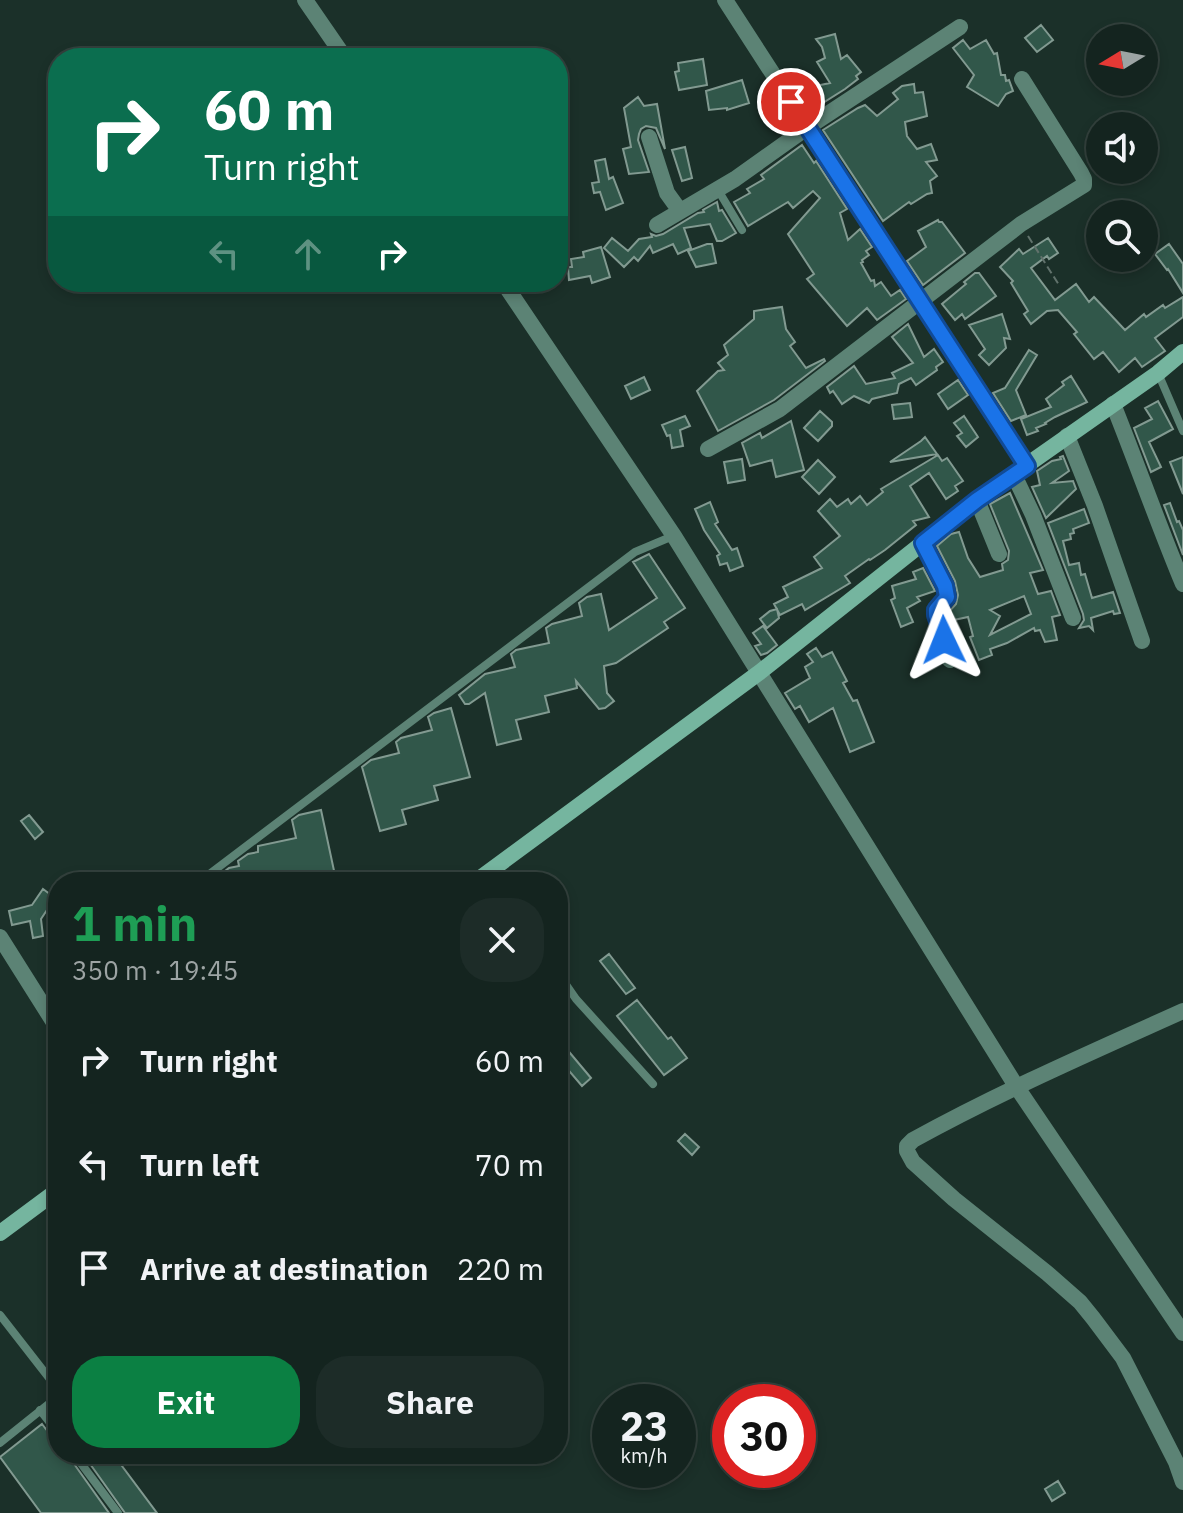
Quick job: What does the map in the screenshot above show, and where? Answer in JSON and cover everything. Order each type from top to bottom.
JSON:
[{"type":"street","points":[[305,0],[338,48]]},
{"type":"street","points":[[725,0],[919,301],[1021,470],[1033,515],[1073,618]]},
{"type":"street","points":[[657,225],[717,189],[960,27]]},
{"type":"street","points":[[708,449],[780,409],[1021,224],[1084,185],[1084,179],[1022,79]]},
{"type":"street","points":[[649,137],[667,193],[680,211]]},
{"type":"street","points":[[510,292],[674,536],[1016,1086],[1183,1333]]},
{"type":"street","points":[[493,872],[760,672],[977,500],[1158,373],[1183,352]]},
{"type":"street","points":[[1113,404],[1183,584]]},
{"type":"street","points":[[1067,436],[1142,641]]},
{"type":"street","points":[[977,500],[999,554]]},
{"type":"street","points":[[923,543],[945,586],[947,597],[936,610],[936,615],[950,660]]},
{"type":"street","points":[[0,937],[48,1013]]},
{"type":"street","points":[[1183,1011],[1016,1086],[907,1146],[913,1162],[954,1199],[1080,1302],[1123,1358],[1176,1462],[1183,1482]]},
{"type":"street","points":[[0,1233],[48,1197]]},
{"type":"lane","points":[[717,189],[742,230]]},
{"type":"lane","points":[[1158,373],[1183,431]]},
{"type":"lane","points":[[212,872],[635,552],[674,536]]},
{"type":"lane","points":[[568,987],[653,1084]]},
{"type":"lane","points":[[0,1315],[48,1377]]},
{"type":"lane","points":[[0,1443],[48,1404]]},
{"type":"lane","points":[[40,1410],[48,1420]]},
{"type":"lane","points":[[81,1464],[118,1513]]},
{"type":"path","points":[[1021,224],[1059,285]]},
{"type":"building","points":[[1041,25],[1053,40],[1037,52],[1025,38]]},
{"type":"building","points":[[835,34],[841,59],[847,55],[861,72],[856,76],[858,79],[845,89],[810,111],[801,89],[830,83],[817,62],[825,58],[816,39]]},
{"type":"building","points":[[963,40],[970,49],[986,40],[994,54],[997,53],[1001,75],[1005,75],[1006,81],[1009,80],[1013,91],[1006,94],[998,106],[967,87],[974,75],[953,48]]},
{"type":"building","points":[[703,59],[707,85],[679,90],[675,72],[679,71],[678,63]]},
{"type":"building","points":[[742,80],[749,103],[727,110],[709,110],[706,91]]},
{"type":"building","points":[[914,84],[915,93],[923,92],[927,116],[905,122],[907,136],[917,149],[931,144],[937,160],[926,162],[937,176],[930,181],[932,193],[911,204],[909,202],[883,221],[823,130],[865,105],[877,116],[898,99],[893,93],[902,86]]},
{"type":"building","points":[[638,97],[644,106],[657,104],[665,149],[656,128],[646,126],[641,129],[638,140],[649,172],[629,174],[623,149],[631,147],[624,108]]},
{"type":"building","points":[[802,145],[847,209],[840,213],[848,240],[860,229],[872,247],[866,251],[869,255],[861,263],[871,281],[874,280],[875,286],[881,282],[891,296],[900,290],[906,299],[877,320],[867,308],[847,326],[807,279],[814,274],[788,234],[820,198],[813,191],[793,208],[788,202],[748,226],[734,202],[750,193],[747,189],[764,179],[761,175]]},
{"type":"building","points":[[685,147],[692,178],[682,181],[672,150]]},
{"type":"building","points":[[605,159],[609,179],[613,177],[623,203],[606,210],[600,192],[594,193],[592,183],[599,182],[595,161]]},
{"type":"building","points":[[717,202],[719,211],[722,210],[736,233],[722,241],[717,241],[710,224],[684,228],[691,248],[678,254],[673,244],[653,253],[650,246],[638,261],[634,257],[624,267],[604,248],[612,238],[628,251],[639,239],[652,237],[651,234],[663,234]]},
{"type":"building","points":[[938,220],[965,253],[923,285],[907,261],[926,247],[918,231]]},
{"type":"building","points":[[1048,238],[1058,253],[1049,259],[1047,256],[1031,268],[1055,300],[1076,284],[1089,302],[1094,297],[1125,330],[1144,314],[1146,317],[1163,305],[1165,308],[1183,297],[1183,317],[1155,338],[1165,351],[1142,367],[1135,358],[1119,372],[1103,352],[1094,359],[1058,310],[1047,311],[1031,324],[1024,314],[1028,311],[1011,283],[1013,281],[1000,267],[1019,249],[1023,254]]},
{"type":"building","points":[[712,244],[716,263],[696,267],[688,251]]},
{"type":"building","points":[[1169,244],[1183,264],[1183,293],[1158,258],[1158,252]]},
{"type":"building","points":[[601,247],[610,277],[592,283],[590,276],[569,280],[571,259],[584,257],[583,252]]},
{"type":"building","points":[[975,273],[979,273],[996,296],[965,319],[962,314],[955,320],[942,304]]},
{"type":"building","points":[[782,307],[786,329],[795,342],[790,346],[806,368],[825,361],[774,400],[718,431],[697,391],[718,371],[724,370],[718,363],[728,355],[724,345],[754,319],[754,311]]},
{"type":"building","points":[[1002,314],[1010,339],[1004,338],[1006,348],[989,365],[979,355],[985,349],[969,325]]},
{"type":"building","points":[[908,324],[924,357],[934,349],[943,362],[936,367],[937,370],[916,385],[911,378],[899,384],[897,393],[872,399],[869,403],[854,396],[842,404],[833,391],[830,393],[827,387],[854,366],[866,384],[895,378],[892,373],[913,363],[892,337]]},
{"type":"building","points":[[1029,350],[1037,355],[1016,390],[1026,415],[1011,421],[993,393],[1005,388]]},
{"type":"building","points":[[1071,376],[1087,402],[1027,435],[1021,419],[1051,407],[1046,399]]},
{"type":"building","points":[[644,377],[650,390],[631,399],[625,386]]},
{"type":"building","points":[[958,380],[968,395],[948,409],[938,394]]},
{"type":"building","points":[[1158,401],[1173,429],[1149,442],[1161,467],[1151,472],[1134,428],[1152,419],[1145,408]]},
{"type":"building","points":[[910,403],[912,417],[894,419],[892,405]]},
{"type":"building","points":[[820,411],[832,422],[832,426],[818,441],[804,428]]},
{"type":"building","points":[[685,416],[690,426],[680,430],[683,446],[672,448],[670,435],[667,436],[662,425]]},
{"type":"building","points":[[964,416],[978,437],[966,447],[957,436],[962,433],[954,423]]},
{"type":"building","points":[[791,421],[804,470],[776,477],[772,460],[750,466],[742,443],[760,433],[762,438]]},
{"type":"building","points":[[925,437],[937,454],[890,462],[921,441]]},
{"type":"building","points":[[938,455],[942,461],[947,458],[963,481],[955,486],[958,491],[946,499],[929,473],[910,486],[929,517],[913,521],[916,525],[845,576],[850,583],[805,610],[802,604],[780,615],[774,604],[788,597],[783,587],[822,568],[814,557],[840,536],[818,511],[830,499],[837,507],[848,499],[851,504],[860,496],[867,505],[883,492],[881,489]]},
{"type":"building","points":[[1063,456],[1069,471],[1052,483],[1073,481],[1076,489],[1046,518],[1032,487],[1040,485],[1037,471]]},
{"type":"building","points":[[1183,457],[1183,494],[1170,462]]},
{"type":"building","points":[[742,459],[745,480],[728,483],[724,462]]},
{"type":"building","points":[[818,460],[835,477],[819,494],[802,477]]},
{"type":"building","points":[[1010,493],[1043,570],[1030,573],[1038,594],[1051,591],[1060,615],[1052,617],[1057,640],[1045,642],[1040,630],[1035,631],[1034,628],[990,649],[992,655],[979,660],[970,637],[973,636],[968,617],[949,621],[947,614],[956,604],[958,595],[955,581],[937,546],[951,534],[959,532],[968,558],[980,577],[1003,570],[1002,564],[1008,560],[1009,551],[990,504]],"holes":[[[1024,596],[1031,614],[990,635],[1000,616],[990,610]]]},
{"type":"building","points":[[710,502],[718,522],[715,524],[732,550],[737,548],[743,566],[730,571],[727,563],[720,565],[717,556],[720,554],[695,509]]},
{"type":"building","points":[[1170,503],[1183,530],[1183,555],[1164,505]]},
{"type":"building","points":[[1084,509],[1089,523],[1073,529],[1071,539],[1063,541],[1069,565],[1079,563],[1092,598],[1113,592],[1120,613],[1114,614],[1113,611],[1091,618],[1093,630],[1089,626],[1079,628],[1084,620],[1083,614],[1048,523]]},
{"type":"building","points":[[649,554],[685,608],[664,622],[668,628],[616,663],[604,666],[607,693],[614,701],[599,709],[576,681],[577,688],[545,696],[549,712],[516,720],[521,739],[497,745],[485,693],[469,704],[465,704],[459,695],[485,674],[515,667],[511,654],[516,650],[549,643],[546,628],[582,616],[579,603],[587,597],[601,594],[609,630],[657,598],[633,562]]},
{"type":"building","points":[[923,568],[935,591],[917,597],[920,601],[907,608],[913,622],[901,627],[891,600],[895,598],[892,586],[916,579],[913,572]]},
{"type":"building","points":[[777,609],[779,618],[767,628],[760,619]]},
{"type":"building","points":[[763,626],[777,645],[761,655],[755,646],[761,644],[753,633]]},
{"type":"building","points":[[816,648],[822,657],[832,652],[847,681],[843,683],[853,701],[857,700],[874,742],[850,752],[833,708],[809,722],[800,706],[795,709],[785,693],[810,678],[805,667],[813,662],[807,654]]},
{"type":"building","points":[[451,708],[470,777],[434,786],[438,800],[402,810],[406,824],[380,831],[362,767],[371,760],[399,753],[396,742],[432,730],[428,717]]},
{"type":"building","points":[[321,810],[334,872],[224,872],[239,866],[238,861],[248,854],[258,852],[258,846],[296,838],[292,820],[299,815]]},
{"type":"building","points":[[29,815],[43,832],[35,839],[21,821]]},
{"type":"building","points":[[43,889],[48,893],[48,908],[41,919],[43,936],[33,938],[30,921],[12,925],[9,911],[32,905]]},
{"type":"building","points":[[609,954],[635,988],[626,994],[600,961]]},
{"type":"building","points":[[637,1000],[687,1058],[664,1075],[617,1016]]},
{"type":"building","points":[[568,1051],[591,1078],[582,1086],[568,1070]]},
{"type":"building","points":[[685,1134],[699,1147],[692,1155],[678,1141]]},
{"type":"building","points":[[42,1424],[48,1432],[48,1464],[74,1464],[109,1513],[41,1513],[0,1457]]},
{"type":"building","points":[[90,1464],[120,1464],[157,1513],[125,1513]]},
{"type":"building","points":[[1058,1481],[1065,1493],[1052,1501],[1045,1489]]},
{"type":"route","points":[[791,102],[1027,466],[977,500],[923,543],[945,586],[947,597],[936,610],[944,640]]}]
